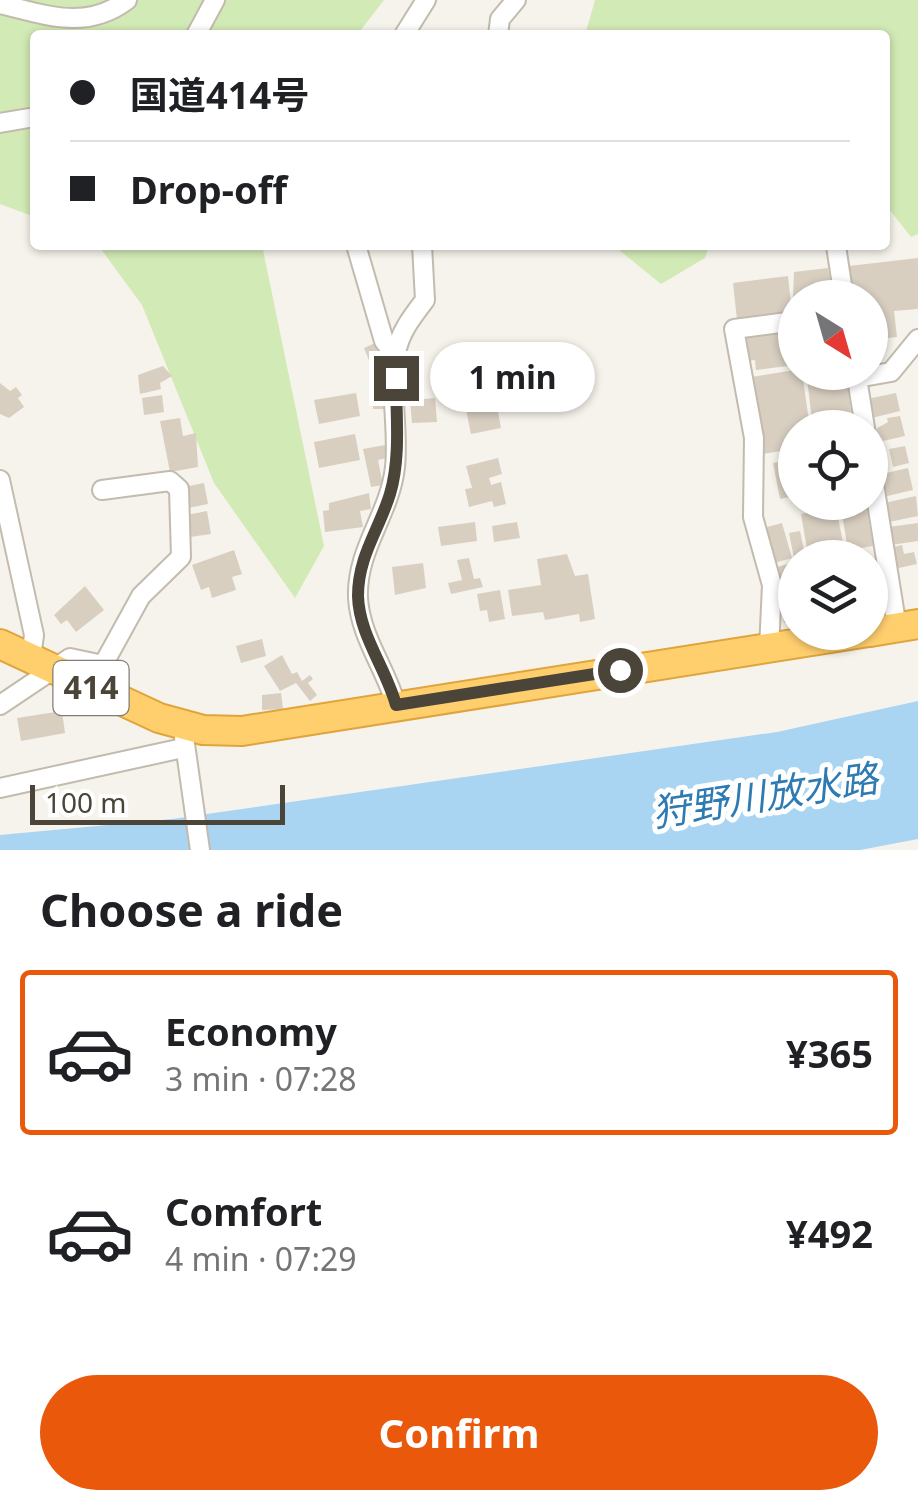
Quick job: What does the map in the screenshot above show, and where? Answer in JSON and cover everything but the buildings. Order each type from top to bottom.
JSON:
[{"type":"highway","name":"414","points":[[0,644],[184,738],[258,730],[396,705],[778,647]]},
{"type":"street","points":[[0,4],[73,21],[104,15],[127,0]]},
{"type":"street","points":[[199,30],[215,0]]},
{"type":"street","points":[[407,30],[426,0]]},
{"type":"street","points":[[499,30],[500,20],[516,0]]},
{"type":"street","points":[[0,123],[30,118]]},
{"type":"street","points":[[357,250],[384,341],[395,355]]},
{"type":"street","points":[[396,705],[387,672],[363,628],[358,599],[362,558],[390,494],[395,467],[395,355],[404,327],[426,300],[422,250]]},
{"type":"street","points":[[837,250],[841,280]]},
{"type":"street","points":[[769,649],[772,584],[754,517],[754,438],[734,330],[778,324]]},
{"type":"street","points":[[888,372],[918,340]]},
{"type":"street","points":[[0,480],[42,663]]},
{"type":"street","points":[[0,705],[42,663],[70,658],[103,665],[141,596],[181,557],[179,489],[170,481],[102,490]]},
{"type":"street","points":[[0,788],[184,738],[200,850]]},
{"type":"green space","points":[[0,0],[384,0],[361,30],[30,30],[30,215],[0,204]]},
{"type":"green space","points":[[595,0],[918,0],[918,234],[911,237],[890,210],[890,30],[586,30]]},
{"type":"green space","points":[[102,250],[263,250],[324,546],[295,598],[214,483],[142,305]]},
{"type":"green space","points":[[619,250],[707,250],[705,258],[661,284]]},
{"type":"water","name":"狩野川放水路","points":[[918,701],[918,839],[860,850],[0,850],[0,835],[172,819],[777,732]]},
{"type":"route","points":[[396,378],[395,467],[390,494],[362,558],[358,599],[363,628],[387,672],[396,705],[620,670]]}]
